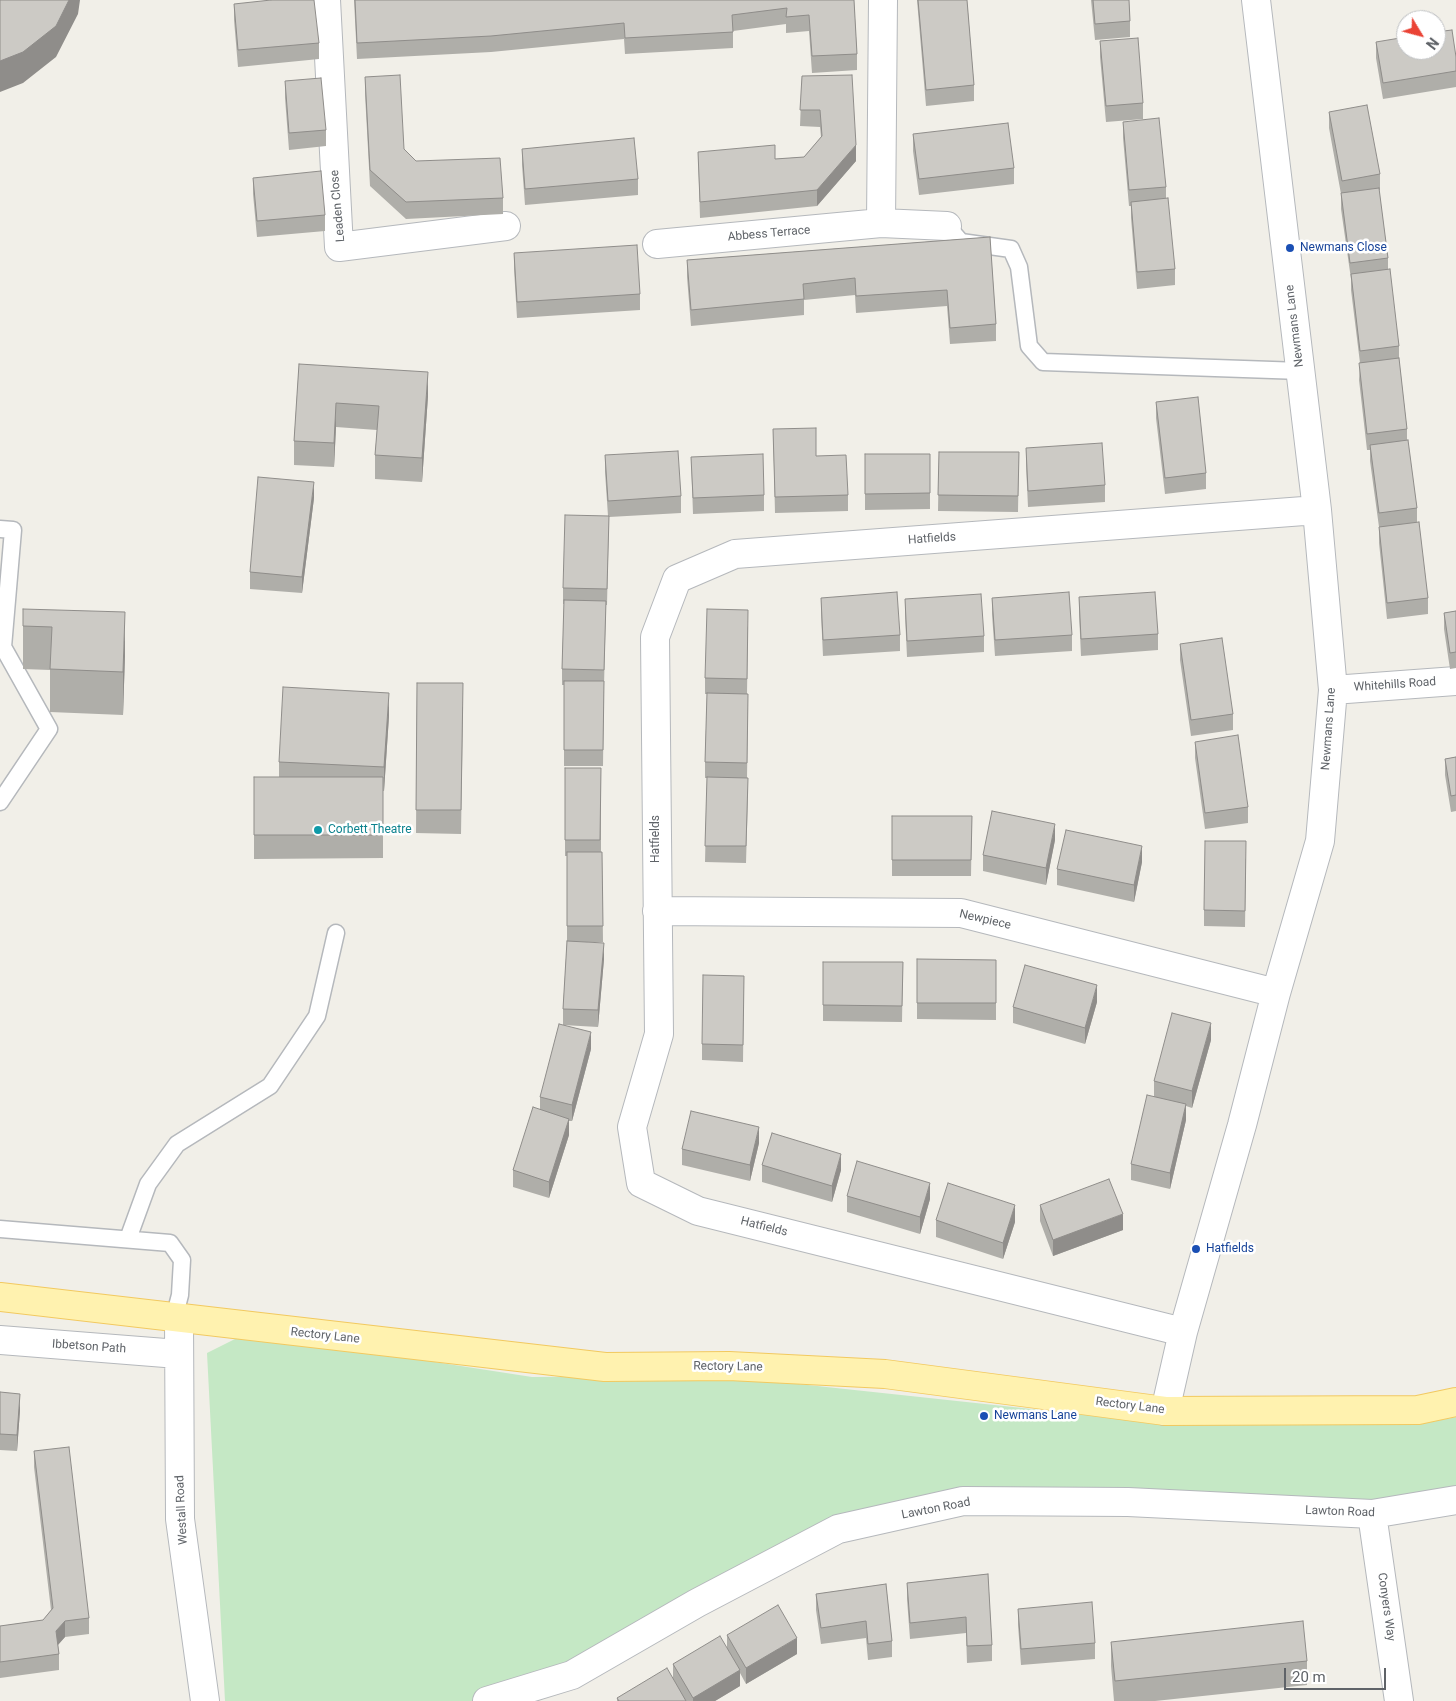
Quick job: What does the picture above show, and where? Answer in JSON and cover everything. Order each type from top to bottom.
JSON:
[{"type":"main road","name":"Rectory Lane","points":[[0,1297],[605,1367],[729,1366],[886,1374],[1165,1411],[1418,1410],[1456,1402]]},
{"type":"street","name":"Leaden Close","points":[[326,0],[340,247],[506,226]]},
{"type":"street","points":[[881,223],[883,0]]},
{"type":"street","name":"Newmans Lane","points":[[1165,1411],[1183,1332],[1242,1124],[1276,993],[1320,842],[1333,690],[1317,510],[1256,0]]},
{"type":"street","name":"Abbess Terrace","points":[[657,244],[881,223],[947,226]]},
{"type":"street","name":"Hatfields","points":[[1183,1332],[698,1211],[641,1183],[632,1127],[659,1034],[656,911],[655,637],[677,579],[735,554],[1317,510]]},
{"type":"street","name":"Whitehills Road","points":[[1333,690],[1456,681]]},
{"type":"street","name":"Newpiece","points":[[656,911],[961,913],[1276,993]]},
{"type":"street","name":"Westall Road","points":[[176,1318],[180,1519],[204,1701]]},
{"type":"street","name":"Ibbetson Path","points":[[0,1340],[178,1354]]},
{"type":"street","name":"Lawton Road","points":[[487,1701],[572,1675],[697,1602],[838,1529],[963,1501],[1128,1502],[1372,1514],[1456,1500]]},
{"type":"street","name":"Conyers Way","points":[[1372,1514],[1399,1701]]},
{"type":"lane","points":[[947,226],[961,242],[1011,249],[1019,267],[1029,346],[1043,362],[1301,371]]},
{"type":"lane","points":[[0,529],[12,530],[3,647],[49,729],[0,802]]},
{"type":"lane","points":[[128,1239],[148,1184],[177,1144],[270,1086],[318,1016],[336,933]]},
{"type":"lane","points":[[0,1229],[170,1243],[182,1260],[180,1295],[176,1318]]},
{"type":"green space","points":[[247,1333],[532,1377],[724,1376],[1162,1423],[1421,1424],[1456,1417],[1456,1500],[963,1501],[838,1529],[697,1603],[487,1701],[225,1701],[207,1353]]},
{"type":"building","points":[[0,0],[69,0],[56,26],[23,52],[0,61]]},
{"type":"building","points":[[271,0],[314,0],[319,43],[238,50],[234,4]]},
{"type":"building","points":[[355,0],[854,0],[857,54],[812,56],[809,15],[786,17],[787,8],[732,15],[733,32],[625,38],[624,23],[491,36],[357,43]]},
{"type":"building","points":[[918,0],[967,0],[974,85],[926,90]]},
{"type":"building","points":[[1093,0],[1129,0],[1130,21],[1095,24]]},
{"type":"building","points":[[1452,30],[1456,71],[1383,83],[1376,42],[1396,39],[1396,60],[1446,60],[1446,31]]},
{"type":"building","points":[[1138,38],[1143,103],[1106,106],[1100,41]]},
{"type":"building","points":[[400,75],[404,149],[416,161],[500,158],[503,198],[406,202],[370,170],[365,77]]},
{"type":"building","points":[[852,75],[856,145],[817,190],[700,202],[698,152],[775,145],[775,159],[804,157],[822,136],[820,110],[800,110],[802,76]]},
{"type":"building","points":[[321,78],[326,130],[289,133],[285,81]]},
{"type":"building","points":[[1367,105],[1380,174],[1342,181],[1329,112]]},
{"type":"building","points":[[1159,118],[1166,187],[1129,190],[1123,122]]},
{"type":"building","points":[[1008,123],[1014,168],[919,179],[913,134]]},
{"type":"building","points":[[634,138],[638,179],[525,189],[522,149]]},
{"type":"building","points":[[321,171],[325,215],[257,221],[253,178]]},
{"type":"building","points":[[1379,188],[1388,258],[1350,263],[1341,193]]},
{"type":"building","points":[[1168,198],[1175,269],[1137,272],[1131,202]]},
{"type":"building","points":[[990,237],[996,324],[950,328],[947,290],[856,296],[855,278],[803,284],[804,299],[691,310],[687,260]]},
{"type":"building","points":[[637,245],[640,294],[517,302],[514,253]]},
{"type":"building","points":[[1390,269],[1399,346],[1360,351],[1351,274]]},
{"type":"building","points":[[1399,358],[1407,429],[1367,434],[1359,363]]},
{"type":"building","points":[[299,364],[428,372],[422,458],[375,455],[379,406],[336,403],[334,443],[294,441]]},
{"type":"building","points":[[1198,397],[1206,473],[1165,478],[1156,402]]},
{"type":"building","points":[[816,428],[816,456],[846,455],[848,495],[775,497],[773,429]]},
{"type":"building","points":[[1408,440],[1417,508],[1379,513],[1370,445]]},
{"type":"building","points":[[1102,443],[1105,485],[1028,491],[1026,448]]},
{"type":"building","points":[[678,451],[681,496],[608,501],[605,455]]},
{"type":"building","points":[[939,452],[1019,452],[1018,496],[938,495]]},
{"type":"building","points":[[763,454],[764,495],[693,498],[691,457]]},
{"type":"building","points":[[865,454],[930,454],[930,493],[865,494]]},
{"type":"building","points":[[258,477],[314,482],[302,577],[250,572]]},
{"type":"building","points":[[565,515],[609,516],[607,589],[563,588]]},
{"type":"building","points":[[1419,522],[1428,598],[1387,603],[1379,527]]},
{"type":"building","points":[[897,592],[900,635],[823,640],[821,598]]},
{"type":"building","points":[[1069,592],[1072,635],[995,640],[992,598]]},
{"type":"building","points":[[1155,592],[1158,634],[1081,639],[1079,597]]},
{"type":"building","points":[[981,594],[984,636],[907,641],[905,599]]},
{"type":"building","points":[[564,600],[606,601],[604,670],[562,669]]},
{"type":"building","points":[[23,609],[125,612],[123,672],[50,669],[52,627],[23,626]]},
{"type":"building","points":[[707,609],[748,610],[747,679],[705,678]]},
{"type":"building","points":[[1456,611],[1456,652],[1450,653],[1444,613]]},
{"type":"building","points":[[1222,638],[1233,714],[1191,720],[1180,644]]},
{"type":"building","points":[[564,681],[604,681],[603,750],[564,750]]},
{"type":"building","points":[[417,683],[463,683],[461,810],[416,810]]},
{"type":"building","points":[[283,687],[389,693],[384,767],[279,762]]},
{"type":"building","points":[[707,693],[748,694],[747,763],[705,762]]},
{"type":"building","points":[[1238,735],[1248,807],[1205,813],[1195,742]]},
{"type":"building","points":[[1456,757],[1456,795],[1451,796],[1445,759]]},
{"type":"building","points":[[565,768],[601,768],[600,840],[565,840]]},
{"type":"building","points":[[254,777],[383,777],[383,835],[254,835]]},
{"type":"building","points":[[707,777],[748,778],[746,846],[705,846]]},
{"type":"building","points":[[992,811],[1055,824],[1046,868],[983,855]]},
{"type":"building","points":[[892,816],[972,816],[971,860],[892,860]]},
{"type":"building","points":[[1066,830],[1142,846],[1134,885],[1057,869]]},
{"type":"building","points":[[1205,841],[1246,841],[1245,911],[1204,910]]},
{"type":"building","points":[[567,852],[602,852],[603,926],[567,926]]},
{"type":"building","points":[[567,941],[604,943],[598,1010],[563,1009]]},
{"type":"building","points":[[917,959],[996,960],[996,1003],[917,1003]]},
{"type":"building","points":[[823,962],[903,962],[902,1006],[823,1005]]},
{"type":"building","points":[[1025,965],[1097,985],[1085,1028],[1013,1007]]},
{"type":"building","points":[[703,975],[744,976],[743,1045],[702,1044]]},
{"type":"building","points":[[1172,1013],[1211,1023],[1192,1091],[1154,1081]]},
{"type":"building","points":[[559,1024],[591,1032],[572,1105],[540,1097]]},
{"type":"building","points":[[1147,1095],[1186,1104],[1170,1173],[1131,1164]]},
{"type":"building","points":[[533,1107],[569,1119],[549,1182],[513,1170]]},
{"type":"building","points":[[691,1111],[759,1127],[750,1165],[682,1149]]},
{"type":"building","points":[[772,1133],[841,1154],[832,1186],[762,1165]]},
{"type":"building","points":[[857,1161],[930,1183],[920,1217],[847,1196]]},
{"type":"building","points":[[1109,1179],[1123,1214],[1053,1240],[1040,1205]]},
{"type":"building","points":[[948,1183],[1015,1205],[1003,1243],[936,1220]]},
{"type":"building","points":[[0,1392],[20,1394],[17,1435],[0,1434]]},
{"type":"building","points":[[69,1447],[89,1618],[65,1621],[56,1631],[59,1654],[0,1662],[0,1626],[43,1620],[53,1608],[34,1451]]},
{"type":"building","points":[[988,1574],[992,1645],[967,1646],[966,1617],[910,1623],[907,1583]]},
{"type":"building","points":[[886,1584],[892,1641],[868,1644],[866,1621],[821,1628],[816,1594]]},
{"type":"building","points":[[1092,1602],[1095,1643],[1021,1649],[1018,1609]]},
{"type":"building","points":[[778,1605],[797,1638],[746,1668],[727,1635]]},
{"type":"building","points":[[1303,1621],[1307,1661],[1115,1681],[1111,1642]]},
{"type":"building","points":[[720,1636],[740,1670],[693,1698],[673,1664]]},
{"type":"building","points":[[667,1668],[686,1701],[619,1701],[617,1698]]},
{"type":"place","name":"Newmans Close","points":[[1290,248]]},
{"type":"place","name":"Corbett Theatre","points":[[318,830]]},
{"type":"place","name":"Hatfields","points":[[1196,1249]]},
{"type":"place","name":"Newmans Lane","points":[[984,1416]]}]
